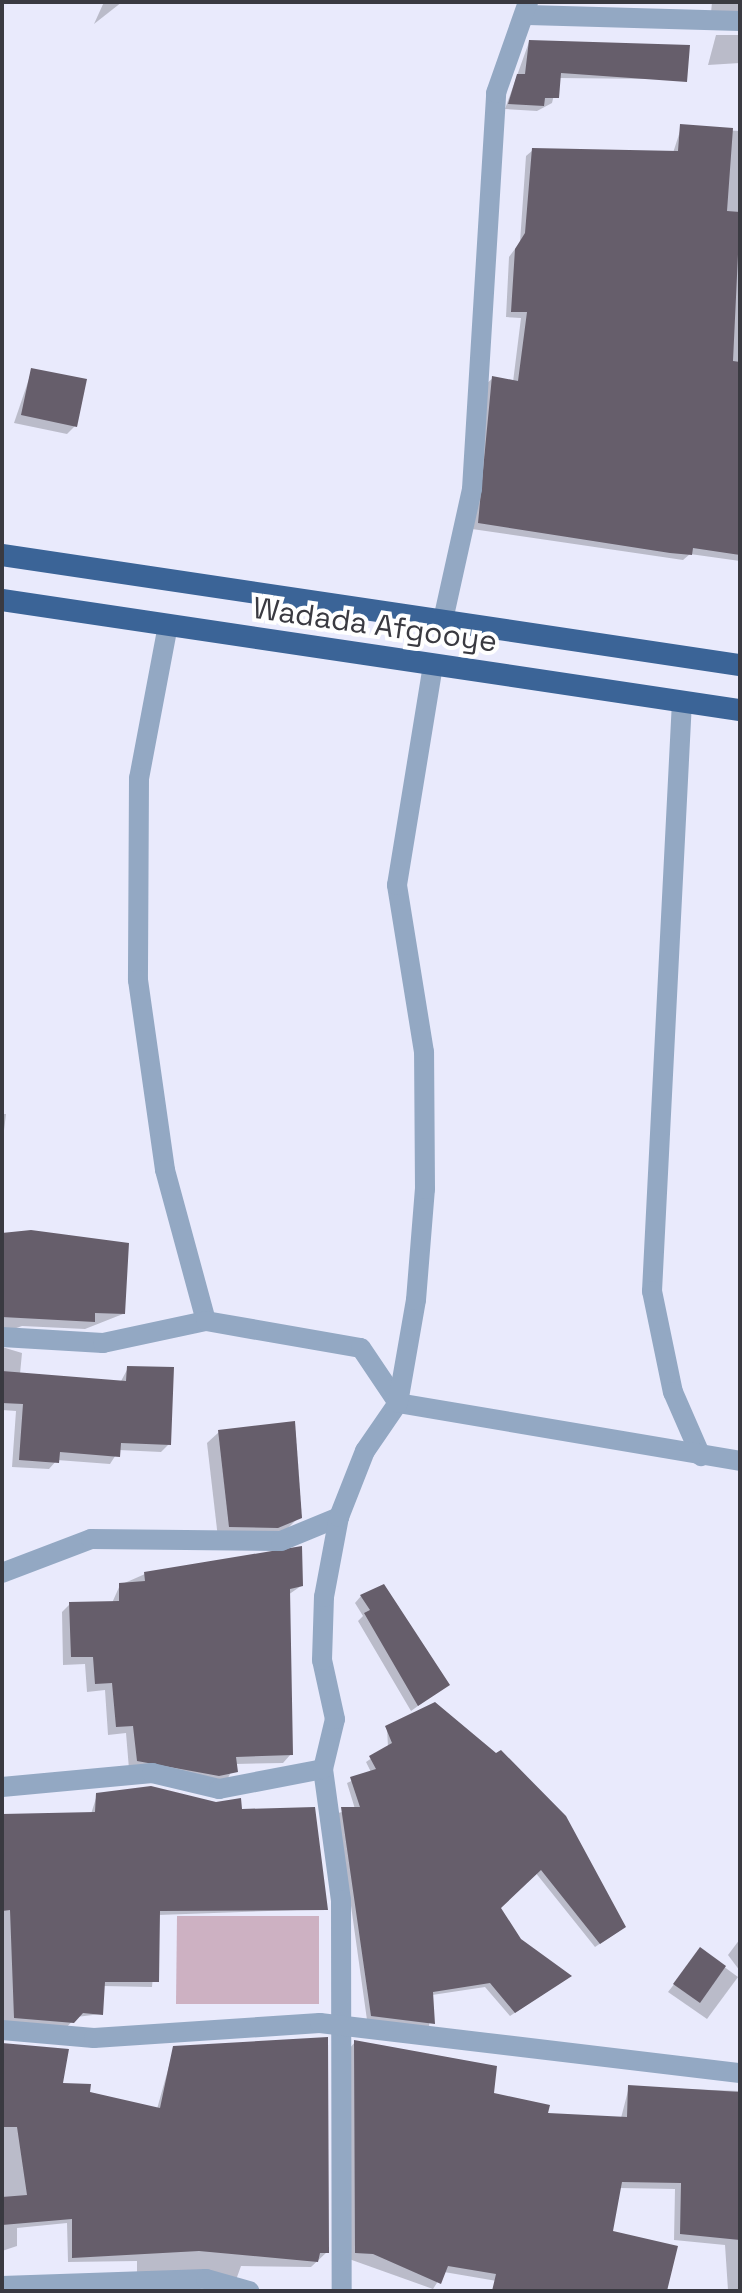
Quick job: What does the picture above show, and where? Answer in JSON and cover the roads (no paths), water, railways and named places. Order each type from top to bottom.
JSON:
[{"type":"highway","name":"Wadada Afgooye","points":[[2,555],[740,665]]},
{"type":"highway","name":"Wadada Afgooye","points":[[2,600],[740,710]]},
{"type":"street","points":[[443,620],[472,489],[496,93],[528,8],[740,21]]},
{"type":"street","points":[[168,625],[139,778],[138,980],[165,1170],[206,1321]]},
{"type":"street","points":[[342,2291],[344,2025],[341,1900],[323,1769],[335,1719],[322,1660],[324,1597],[339,1517],[365,1451],[398,1403],[425,1189],[424,1052],[397,885],[433,664]]},
{"type":"street","points":[[682,701],[652,1291],[673,1392],[701,1456]]},
{"type":"street","points":[[2,1337],[103,1343],[206,1321],[361,1348],[398,1403],[601,1432],[701,1456],[740,1461]]},
{"type":"street","points":[[2,1573],[91,1539],[281,1541],[339,1517]]},
{"type":"street","points":[[2,1787],[152,1773],[219,1789],[323,1769]]},
{"type":"street","points":[[2,2030],[94,2038],[344,2025],[740,2073]]},
{"type":"street","points":[[2,2286],[206,2279],[249,2291]]}]
